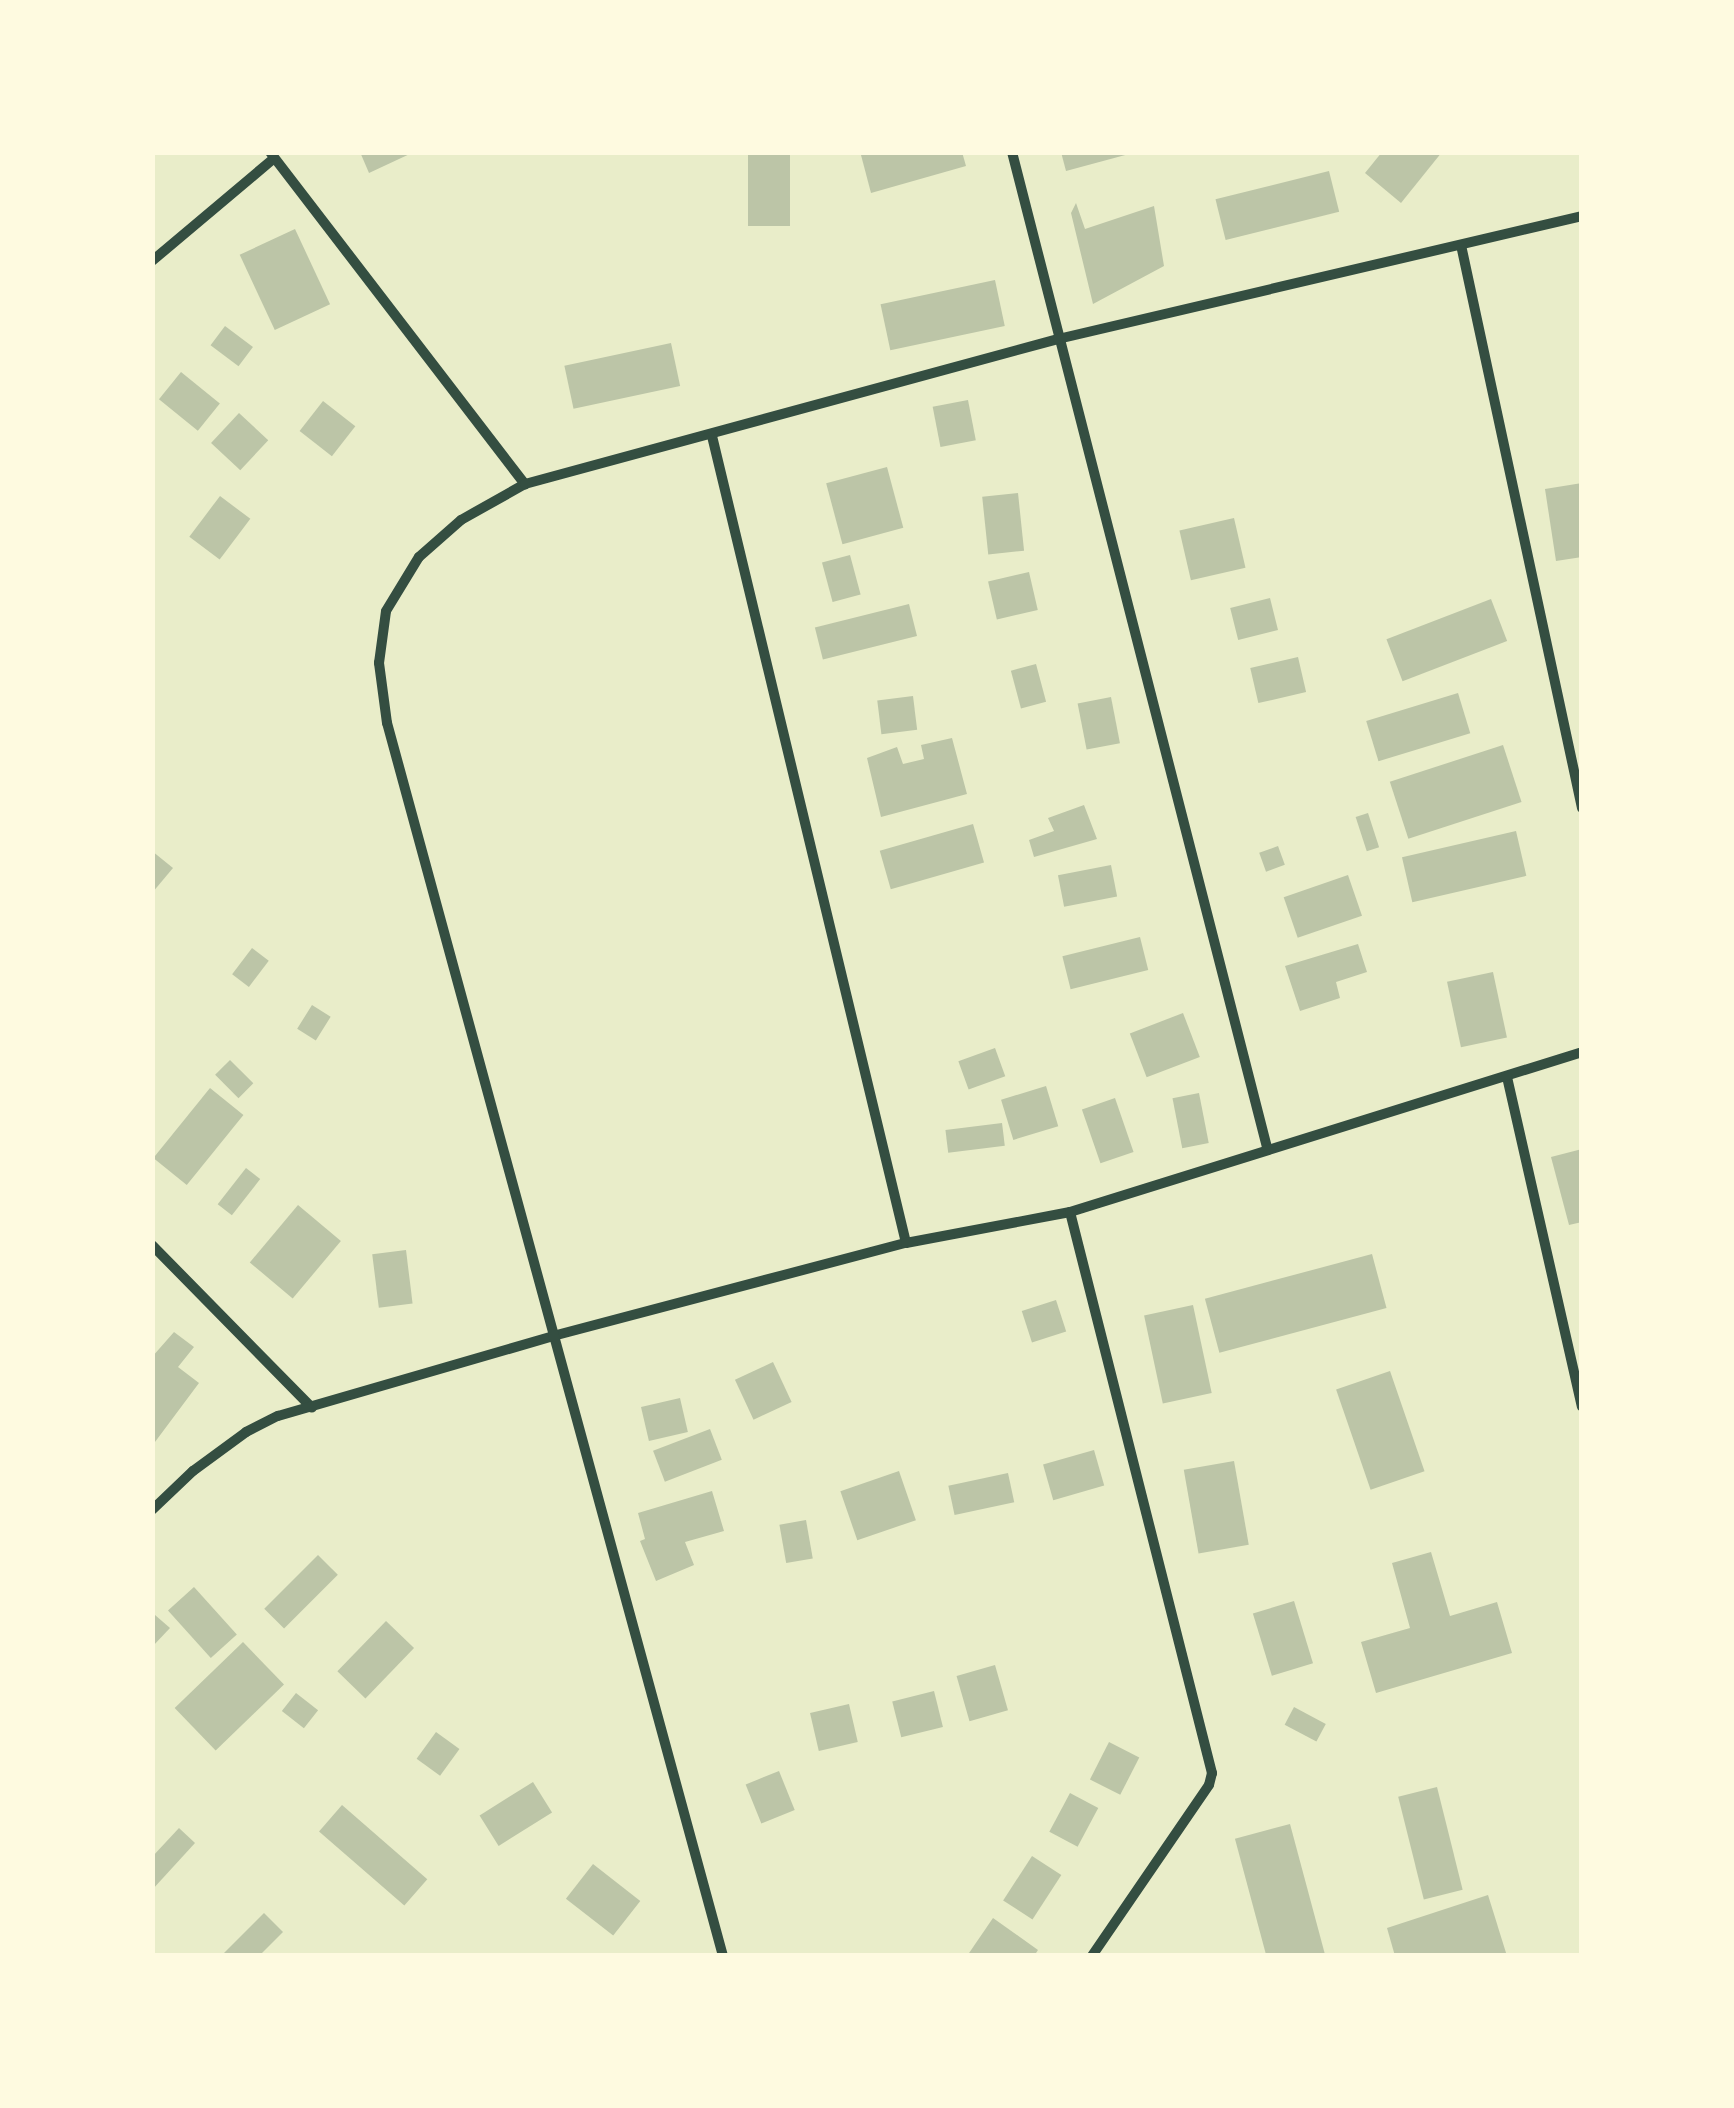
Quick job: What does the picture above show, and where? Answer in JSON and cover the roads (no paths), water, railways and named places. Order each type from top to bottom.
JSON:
[{"type":"street","points":[[1012,152],[1267,1148]]},
{"type":"street","points":[[152,261],[271,156],[525,484]]},
{"type":"street","points":[[723,1956],[386,723],[379,662],[386,611],[420,557],[461,520],[525,484],[1058,339],[1582,216]]},
{"type":"street","points":[[1461,245],[1582,808]]},
{"type":"street","points":[[712,436],[906,1243]]},
{"type":"street","points":[[152,1510],[193,1471],[246,1432],[278,1416],[553,1336],[906,1243],[1070,1212],[1582,1052]]},
{"type":"street","points":[[1507,1077],[1582,1407]]},
{"type":"street","points":[[1070,1212],[1212,1773],[1209,1785],[1092,1956]]},
{"type":"street","points":[[152,1245],[312,1408]]}]
